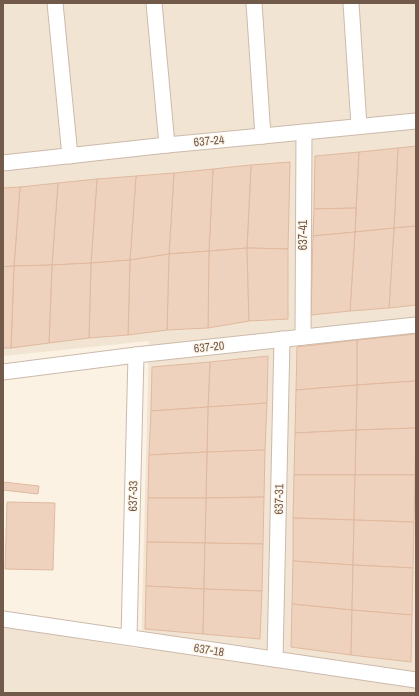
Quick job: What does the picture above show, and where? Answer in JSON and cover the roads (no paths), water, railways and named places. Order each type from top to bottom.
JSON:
[{"type":"street","points":[[55,3],[70,156]]},
{"type":"street","points":[[154,3],[167,145]]},
{"type":"street","points":[[254,3],[263,136]]},
{"type":"street","points":[[351,3],[359,126]]},
{"type":"street","name":"637-24","points":[[3,163],[167,145],[416,121]]},
{"type":"street","name":"637-41","points":[[303,337],[304,132]]},
{"type":"street","name":"637-20","points":[[3,372],[136,355],[416,325]]},
{"type":"street","name":"637-31","points":[[275,659],[282,339]]},
{"type":"street","name":"637-33","points":[[129,637],[136,355]]},
{"type":"street","name":"637-18","points":[[3,619],[416,680]]}]
